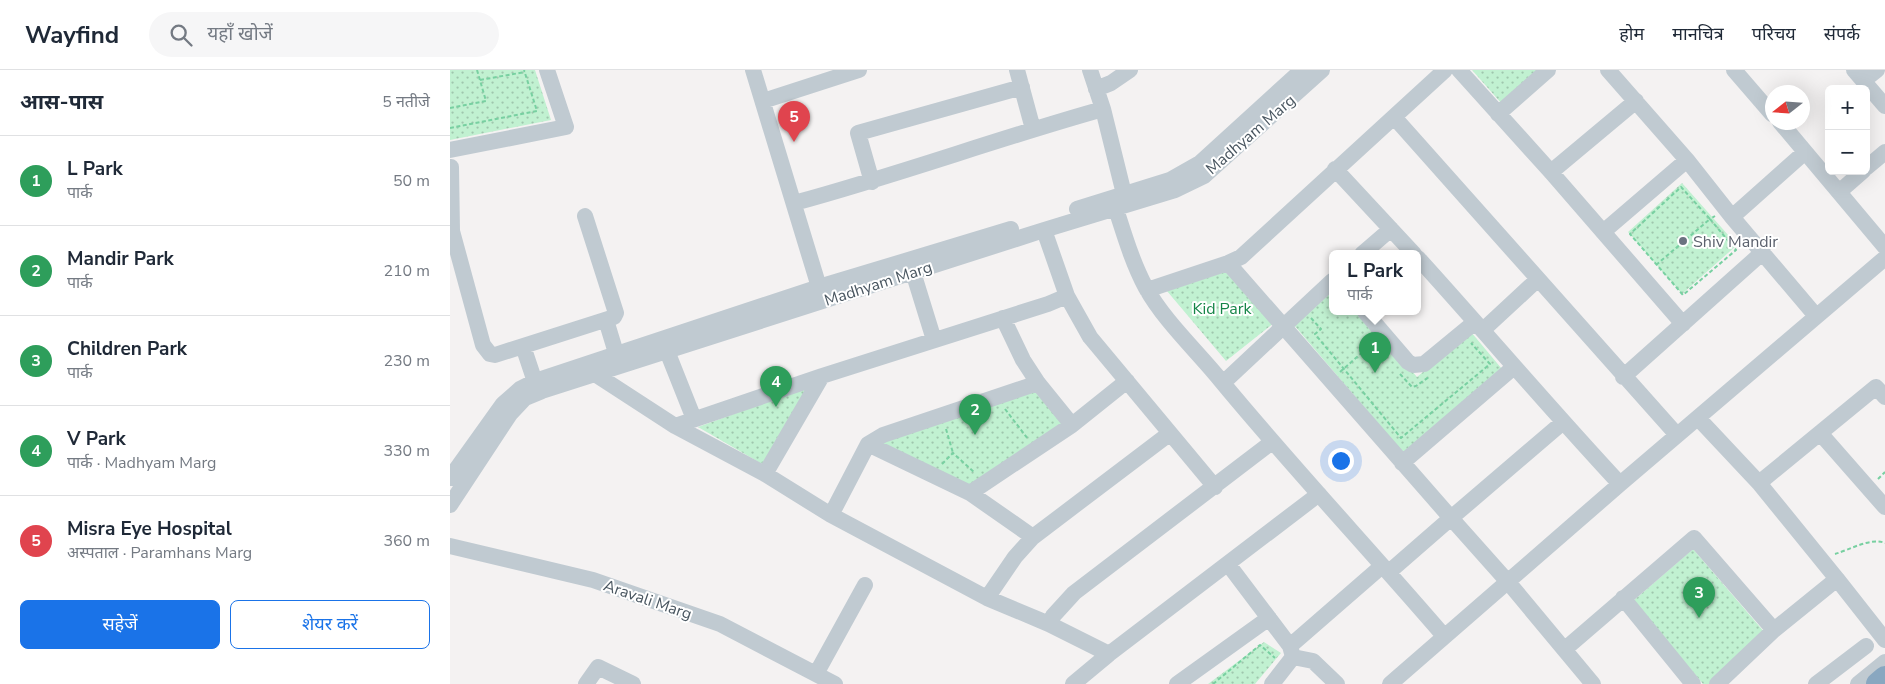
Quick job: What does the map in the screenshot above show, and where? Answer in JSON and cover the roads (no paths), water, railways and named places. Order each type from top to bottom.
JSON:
[{"type":"highway","points":[[1878,684],[1885,678]]},
{"type":"street","points":[[450,150],[566,127],[547,70]]},
{"type":"street","points":[[753,70],[819,287]]},
{"type":"street","points":[[763,101],[858,70]]},
{"type":"street","points":[[1017,70],[1033,129]]},
{"type":"street","points":[[1090,70],[1103,109],[1117,200],[1134,266],[1147,290],[1272,442],[1444,636]]},
{"type":"street","points":[[1096,89],[1111,83],[1130,70]]},
{"type":"street","name":"Madhyam Marg","points":[[450,478],[503,404],[520,389],[534,382],[616,353],[819,287],[1117,200],[1175,190],[1204,176],[1322,70]]},
{"type":"street","points":[[1147,290],[1242,257],[1444,70]]},
{"type":"street","points":[[1459,70],[1552,172],[1682,324]]},
{"type":"street","points":[[1498,114],[1548,70]]},
{"type":"street","points":[[1608,70],[1687,160],[1728,213],[1816,316]]},
{"type":"street","points":[[1734,70],[1765,106]]},
{"type":"street","points":[[1877,70],[1859,76],[1885,106]]},
{"type":"street","name":"Madhyam Marg","points":[[450,505],[510,414],[525,398],[1044,230],[1170,180],[1200,163],[1292,73]]},
{"type":"street","points":[[872,182],[858,133],[1022,87]]},
{"type":"street","points":[[1552,172],[1636,101]]},
{"type":"street","points":[[794,203],[872,182],[1033,129],[1103,109]]},
{"type":"street","points":[[1394,117],[1677,436]]},
{"type":"street","points":[[1787,130],[1883,242]]},
{"type":"street","points":[[1728,213],[1805,152]]},
{"type":"street","points":[[1870,165],[1885,152]]},
{"type":"street","points":[[1603,232],[1687,160]]},
{"type":"street","points":[[451,167],[452,231],[483,345],[490,354],[495,355],[614,317],[616,313],[585,216]]},
{"type":"street","points":[[1335,170],[1410,250]]},
{"type":"street","points":[[1839,192],[1858,175]]},
{"type":"street","points":[[1367,250],[1391,229]]},
{"type":"street","points":[[1044,230],[1067,296],[1090,337],[1215,487]]},
{"type":"street","points":[[1623,377],[1763,252]]},
{"type":"street","points":[[1390,684],[1620,484],[1885,258]]},
{"type":"street","points":[[1421,261],[1562,423],[1620,484]]},
{"type":"street","points":[[1228,263],[1508,582],[1593,684]]},
{"type":"street","points":[[913,272],[934,340]]},
{"type":"street","points":[[1368,315],[1408,362],[1413,365],[1424,364],[1479,326],[1538,280]]},
{"type":"street","points":[[1223,383],[1329,284]]},
{"type":"street","points":[[675,426],[822,376],[1048,304],[1067,296]]},
{"type":"street","points":[[1003,318],[1023,360],[1038,383],[1072,425]]},
{"type":"street","points":[[606,320],[616,353]]},
{"type":"street","points":[[523,346],[534,382]]},
{"type":"street","points":[[667,351],[694,419]]},
{"type":"street","points":[[1402,463],[1514,367]]},
{"type":"street","points":[[595,374],[675,426],[765,474],[831,515],[987,598],[1049,624],[1109,654]]},
{"type":"street","points":[[765,474],[822,376]]},
{"type":"street","points":[[970,493],[1072,425],[1127,381]]},
{"type":"street","points":[[831,515],[868,444],[883,435],[1038,383]]},
{"type":"street","points":[[1759,483],[1876,387],[1885,397]]},
{"type":"street","points":[[1698,418],[1759,483],[1885,640]]},
{"type":"street","points":[[1272,684],[1287,654],[1562,423]]},
{"type":"street","points":[[1820,433],[1885,508]]},
{"type":"street","points":[[987,598],[1015,557],[1033,537],[1169,434]]},
{"type":"street","points":[[1049,624],[1053,616],[1074,593],[1272,442]]},
{"type":"street","points":[[868,444],[970,493],[1033,537]]},
{"type":"street","points":[[1072,684],[1319,494]]},
{"type":"street","points":[[1565,649],[1694,538],[1774,630]]},
{"type":"street","name":"Aravali Marg","points":[[450,546],[593,580],[720,624],[835,684]]},
{"type":"street","points":[[1228,564],[1268,618],[1287,654],[1313,661],[1337,684]]},
{"type":"street","points":[[1717,684],[1774,630],[1837,579]]},
{"type":"street","points":[[816,674],[865,585]]},
{"type":"street","points":[[1623,598],[1693,684]]},
{"type":"street","points":[[1177,684],[1268,618]]},
{"type":"street","points":[[1816,684],[1866,646]]},
{"type":"street","points":[[1858,684],[1885,662]]},
{"type":"street","points":[[586,684],[598,666],[633,684]]},
{"type":"place","name":"Misra Eye Hospital","points":[[794,142]]},
{"type":"place","name":"Shiv Mandir","points":[[1683,241]]},
{"type":"place","name":"L Park","points":[[1375,373]]},
{"type":"place","name":"V Park","points":[[776,407]]},
{"type":"place","name":"Mandir Park","points":[[975,435]]},
{"type":"place","name":"Children Park","points":[[1699,618]]},
{"type":"park label","name":"Kid Park","points":[[1222,308]]}]
